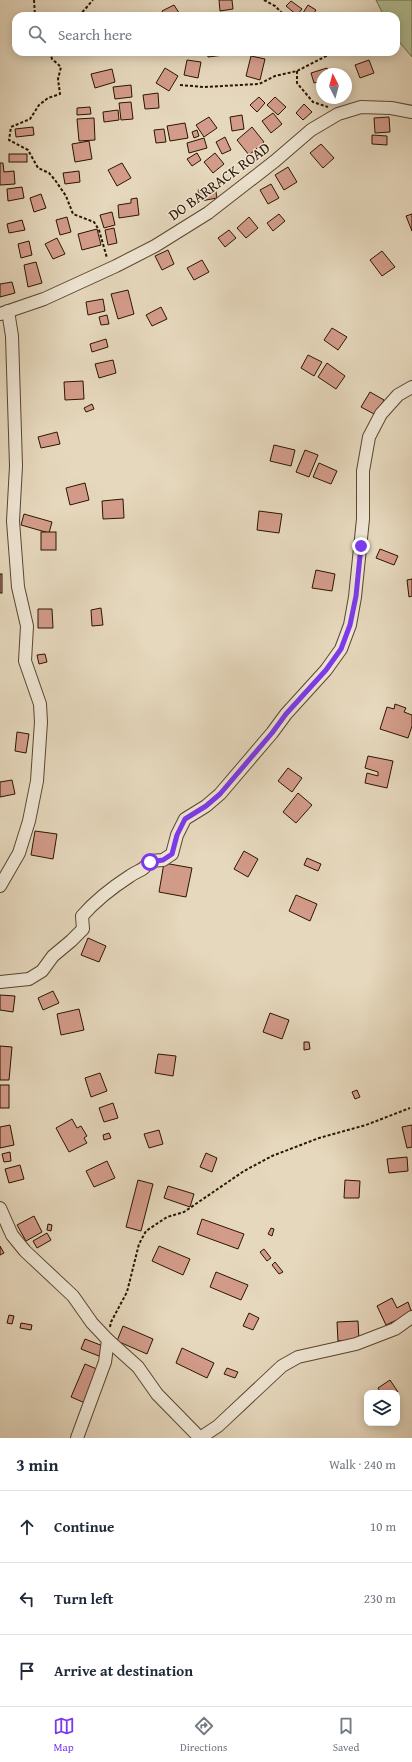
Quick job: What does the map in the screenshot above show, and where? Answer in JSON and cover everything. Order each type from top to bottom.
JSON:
[{"type":"street","name":"DO BARRACK ROAD","points":[[4,312],[44,299],[116,266],[155,246],[208,213],[275,161],[311,130],[338,114],[361,107],[391,108],[412,112]]},
{"type":"street","points":[[0,886],[19,853],[29,821],[37,781],[41,722],[40,704],[25,661],[27,626],[18,587],[13,521],[16,466],[12,336],[4,312]]},
{"type":"street","points":[[0,982],[29,979],[42,971],[53,956],[83,929],[82,916],[90,906],[133,874],[144,870],[150,862],[163,860],[172,854],[177,835],[185,819],[206,806],[220,794],[272,733],[286,714],[326,670],[341,649],[350,625],[356,596],[363,519],[363,471],[369,437],[385,410],[398,395],[412,387]]},
{"type":"street","points":[[0,1208],[12,1235],[25,1251],[72,1296],[92,1323],[108,1340],[138,1367],[157,1394],[200,1438],[218,1426],[282,1366],[298,1357],[356,1344],[395,1329],[412,1317]]},
{"type":"street","points":[[77,1438],[105,1362],[108,1340]]},
{"type":"path","points":[[34,0],[35,12]]},
{"type":"path","points":[[82,12],[93,0]]},
{"type":"path","points":[[264,0],[275,6],[281,12]]},
{"type":"path","points":[[51,56],[52,59],[61,67],[58,79],[60,94],[48,98],[39,105],[30,119],[11,127],[9,140],[28,150],[38,168],[49,173],[56,180],[66,196],[73,214],[94,222],[99,230],[106,258],[116,266]]},
{"type":"path","points":[[180,85],[204,87],[259,84],[275,76],[297,71],[326,56]]},
{"type":"path","points":[[297,71],[297,83],[313,102],[329,107]]},
{"type":"path","points":[[108,1340],[111,1322],[127,1292],[139,1244],[146,1231],[167,1217],[184,1212],[244,1171],[272,1156],[330,1135],[366,1125],[410,1108]]},
{"type":"green space","points":[[376,0],[412,0],[412,57],[400,43],[400,12],[382,12]]},
{"type":"building","points":[[219,0],[232,0],[233,9],[220,11]]},
{"type":"building","points":[[291,1],[302,9],[300,12],[293,12],[286,6]]},
{"type":"building","points":[[174,5],[178,12],[163,12]]},
{"type":"building","points":[[308,5],[316,10],[315,12],[304,12]]},
{"type":"building","points":[[251,56],[265,59],[260,80],[246,76]]},
{"type":"building","points":[[187,60],[201,62],[198,78],[184,75]]},
{"type":"building","points":[[369,60],[374,73],[360,78],[355,65]]},
{"type":"building","points":[[165,68],[178,76],[169,91],[156,83]]},
{"type":"building","points":[[112,69],[115,82],[95,88],[91,74]]},
{"type":"building","points":[[316,71],[316,82],[314,83],[311,73]]},
{"type":"building","points":[[131,85],[132,97],[115,99],[113,87]]},
{"type":"building","points":[[158,93],[159,108],[145,109],[143,95]]},
{"type":"building","points":[[259,97],[265,103],[257,112],[250,105]]},
{"type":"building","points":[[275,97],[286,107],[278,115],[267,105]]},
{"type":"building","points":[[131,102],[133,119],[121,120],[119,103]]},
{"type":"building","points":[[304,104],[312,112],[303,120],[296,113]]},
{"type":"building","points":[[90,107],[91,114],[77,115],[77,108]]},
{"type":"building","points":[[118,110],[119,120],[104,122],[103,112]]},
{"type":"building","points":[[273,113],[282,124],[271,133],[262,121]]},
{"type":"building","points":[[242,115],[244,129],[232,131],[230,117]]},
{"type":"building","points":[[209,117],[217,128],[204,137],[196,125]]},
{"type":"building","points":[[389,117],[390,132],[375,133],[374,118]]},
{"type":"building","points":[[94,118],[95,140],[79,141],[77,119]]},
{"type":"building","points":[[185,123],[188,138],[170,141],[167,126]]},
{"type":"building","points":[[33,127],[34,135],[16,137],[15,129]]},
{"type":"building","points":[[252,127],[264,142],[249,155],[237,140]]},
{"type":"building","points":[[164,129],[166,142],[156,143],[154,130]]},
{"type":"building","points":[[197,130],[199,136],[194,138],[192,132]]},
{"type":"building","points":[[372,135],[387,136],[387,145],[372,144]]},
{"type":"building","points":[[225,137],[231,150],[222,154],[216,142]]},
{"type":"building","points":[[204,138],[207,148],[189,153],[187,143]]},
{"type":"building","points":[[89,141],[92,159],[75,162],[72,144]]},
{"type":"building","points":[[321,144],[334,158],[323,168],[310,153]]},
{"type":"building","points":[[197,153],[201,160],[192,166],[187,159]]},
{"type":"building","points":[[215,153],[224,164],[213,173],[204,162]]},
{"type":"building","points":[[9,154],[27,154],[27,162],[9,162]]},
{"type":"building","points":[[0,163],[3,163],[4,172],[14,171],[15,184],[0,185]]},
{"type":"building","points":[[122,163],[131,178],[117,186],[108,170]]},
{"type":"building","points":[[288,167],[297,182],[284,190],[275,175]]},
{"type":"building","points":[[79,171],[80,182],[65,184],[63,173]]},
{"type":"building","points":[[271,184],[279,198],[268,204],[260,190]]},
{"type":"building","points":[[215,186],[217,198],[201,201],[198,190]]},
{"type":"building","points":[[22,187],[24,198],[8,201],[7,189]]},
{"type":"building","points":[[41,194],[46,208],[34,212],[30,198]]},
{"type":"building","points":[[137,198],[139,215],[119,218],[118,205],[131,203],[131,199]]},
{"type":"building","points":[[112,212],[115,225],[104,228],[100,215]]},
{"type":"building","points":[[279,214],[285,221],[273,231],[267,223]]},
{"type":"building","points":[[412,214],[412,231],[406,216]]},
{"type":"building","points":[[67,217],[71,232],[60,235],[56,220]]},
{"type":"building","points":[[249,217],[258,228],[246,238],[237,228]]},
{"type":"building","points":[[22,220],[25,230],[9,233],[7,224]]},
{"type":"building","points":[[114,228],[117,243],[108,245],[105,230]]},
{"type":"building","points":[[97,229],[101,245],[82,250],[78,234]]},
{"type":"building","points":[[229,230],[236,238],[225,247],[218,238]]},
{"type":"building","points":[[57,238],[65,254],[53,259],[45,244]]},
{"type":"building","points":[[29,241],[32,255],[21,258],[18,244]]},
{"type":"building","points":[[168,250],[174,264],[162,270],[155,256]]},
{"type":"building","points":[[382,251],[395,267],[382,276],[370,260]]},
{"type":"building","points":[[202,260],[209,272],[194,280],[187,268]]},
{"type":"building","points":[[36,262],[42,283],[28,287],[24,265]]},
{"type":"building","points":[[12,282],[15,293],[0,297],[0,284]]},
{"type":"building","points":[[128,290],[134,314],[118,319],[111,294]]},
{"type":"building","points":[[103,299],[105,311],[88,315],[86,302]]},
{"type":"building","points":[[161,307],[167,319],[152,326],[146,315]]},
{"type":"building","points":[[107,315],[109,324],[101,325],[99,317]]},
{"type":"building","points":[[332,328],[347,337],[338,350],[324,340]]},
{"type":"building","points":[[106,339],[108,347],[92,352],[90,344]]},
{"type":"building","points":[[308,355],[322,362],[314,376],[301,368]]},
{"type":"building","points":[[113,360],[116,373],[99,378],[95,364]]},
{"type":"building","points":[[327,363],[345,376],[336,389],[318,377]]},
{"type":"building","points":[[83,381],[84,399],[65,400],[64,382]]},
{"type":"building","points":[[370,392],[384,400],[376,415],[361,407]]},
{"type":"building","points":[[92,404],[94,409],[86,412],[84,408]]},
{"type":"building","points":[[57,432],[60,444],[41,448],[38,437]]},
{"type":"building","points":[[274,445],[295,450],[291,466],[270,461]]},
{"type":"building","points":[[305,450],[318,455],[309,477],[296,472]]},
{"type":"building","points":[[319,463],[337,471],[331,484],[313,477]]},
{"type":"building","points":[[85,483],[89,500],[70,505],[66,488]]},
{"type":"building","points":[[123,499],[124,518],[103,519],[102,501]]},
{"type":"building","points":[[259,511],[282,514],[279,533],[257,530]]},
{"type":"building","points":[[24,514],[52,522],[49,533],[21,525]]},
{"type":"building","points":[[41,532],[56,532],[56,550],[41,550]]},
{"type":"building","points":[[380,549],[398,556],[394,565],[376,558]]},
{"type":"building","points":[[316,570],[335,574],[332,591],[312,588]]},
{"type":"building","points":[[0,574],[2,574],[2,593],[0,593]]},
{"type":"building","points":[[412,579],[412,596],[409,597],[407,580]]},
{"type":"building","points":[[101,608],[103,625],[92,626],[91,610]]},
{"type":"building","points":[[38,609],[52,609],[53,628],[38,628]]},
{"type":"building","points":[[45,654],[47,662],[39,664],[37,655]]},
{"type":"building","points":[[395,704],[406,708],[404,712],[412,715],[412,726],[408,738],[380,729],[387,707],[394,709]]},
{"type":"building","points":[[17,732],[29,734],[26,753],[15,751]]},
{"type":"building","points":[[368,756],[393,761],[387,788],[365,783],[367,773],[378,776],[378,772],[365,768]]},
{"type":"building","points":[[288,768],[302,778],[292,792],[278,781]]},
{"type":"building","points":[[12,780],[15,794],[0,797],[0,782]]},
{"type":"building","points":[[298,793],[312,805],[296,823],[283,812]]},
{"type":"building","points":[[35,831],[57,834],[53,859],[31,855]]},
{"type":"building","points":[[244,851],[258,859],[248,877],[234,869]]},
{"type":"building","points":[[307,858],[321,864],[318,871],[304,865]]},
{"type":"building","points":[[164,863],[192,868],[186,897],[159,892]]},
{"type":"building","points":[[296,895],[317,904],[310,921],[289,911]]},
{"type":"building","points":[[88,938],[106,946],[99,962],[81,955]]},
{"type":"building","points":[[53,991],[59,1003],[43,1010],[38,998]]},
{"type":"building","points":[[0,995],[15,996],[13,1012],[0,1010]]},
{"type":"building","points":[[79,1009],[84,1030],[61,1035],[57,1014]]},
{"type":"building","points":[[270,1013],[289,1020],[282,1039],[263,1032]]},
{"type":"building","points":[[304,1042],[309,1042],[310,1049],[304,1050]]},
{"type":"building","points":[[0,1046],[12,1047],[9,1080],[0,1080]]},
{"type":"building","points":[[158,1054],[176,1056],[173,1076],[155,1073]]},
{"type":"building","points":[[100,1073],[107,1091],[91,1097],[85,1078]]},
{"type":"building","points":[[0,1085],[9,1085],[9,1108],[0,1108]]},
{"type":"building","points":[[357,1090],[360,1097],[355,1099],[352,1092]]},
{"type":"building","points":[[113,1103],[118,1118],[104,1122],[99,1108]]},
{"type":"building","points":[[72,1119],[77,1128],[81,1126],[87,1136],[84,1138],[87,1143],[69,1152],[56,1128]]},
{"type":"building","points":[[10,1125],[14,1145],[0,1148],[0,1127]]},
{"type":"building","points":[[412,1125],[412,1147],[407,1148],[402,1127]]},
{"type":"building","points":[[159,1130],[163,1144],[149,1148],[144,1134]]},
{"type":"building","points":[[109,1133],[111,1138],[104,1140],[103,1135]]},
{"type":"building","points":[[10,1152],[11,1161],[4,1162],[2,1154]]},
{"type":"building","points":[[206,1153],[217,1158],[212,1172],[200,1167]]},
{"type":"building","points":[[407,1157],[408,1171],[389,1173],[387,1159]]},
{"type":"building","points":[[107,1161],[115,1178],[94,1187],[86,1171]]},
{"type":"building","points":[[20,1165],[24,1179],[9,1183],[5,1169]]},
{"type":"building","points":[[138,1180],[153,1184],[141,1231],[126,1227]]},
{"type":"building","points":[[345,1180],[360,1181],[359,1198],[344,1198]]},
{"type":"building","points":[[168,1186],[194,1194],[190,1207],[164,1198]]},
{"type":"building","points":[[34,1216],[42,1232],[26,1241],[17,1225]]},
{"type":"building","points":[[202,1219],[244,1234],[238,1249],[197,1234]]},
{"type":"building","points":[[48,1224],[52,1225],[51,1231],[47,1230]]},
{"type":"building","points":[[271,1228],[274,1229],[272,1236],[268,1234]]},
{"type":"building","points":[[47,1233],[51,1240],[37,1248],[33,1241]]},
{"type":"building","points":[[0,1246],[4,1253],[0,1255]]},
{"type":"building","points":[[159,1246],[190,1259],[183,1275],[152,1261]]},
{"type":"building","points":[[264,1249],[271,1258],[267,1261],[260,1252]]},
{"type":"building","points":[[275,1262],[283,1272],[279,1274],[272,1265]]},
{"type":"building","points":[[216,1272],[248,1285],[241,1300],[210,1287]]},
{"type":"building","points":[[392,1298],[397,1308],[408,1302],[412,1313],[386,1325],[377,1306]]},
{"type":"building","points":[[249,1313],[259,1318],[253,1330],[243,1326]]},
{"type":"building","points":[[9,1315],[14,1316],[12,1324],[7,1323]]},
{"type":"building","points":[[358,1321],[359,1340],[338,1341],[337,1322]]},
{"type":"building","points":[[21,1323],[32,1325],[31,1330],[20,1328]]},
{"type":"building","points":[[123,1326],[153,1339],[147,1354],[117,1341]]},
{"type":"building","points":[[85,1339],[103,1346],[99,1356],[81,1349]]},
{"type":"building","points":[[182,1348],[214,1363],[207,1378],[176,1363]]},
{"type":"building","points":[[85,1364],[99,1370],[85,1403],[71,1397]]},
{"type":"building","points":[[227,1368],[238,1372],[235,1378],[224,1374]]},
{"type":"building","points":[[390,1380],[397,1390],[379,1390],[378,1388]]},
{"type":"route","points":[[150,862],[163,860],[172,854],[177,835],[185,819],[206,806],[220,794],[240,769],[263,745],[286,714],[326,670],[341,649],[350,625],[356,596],[361,546]]}]
